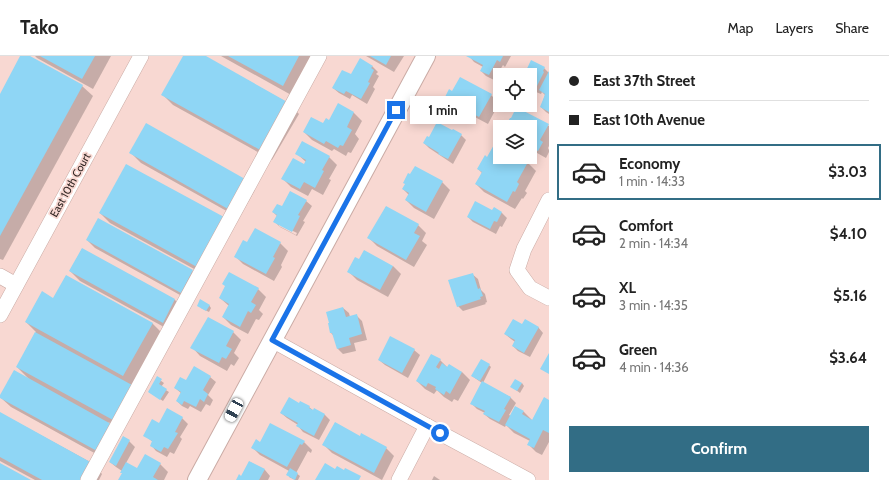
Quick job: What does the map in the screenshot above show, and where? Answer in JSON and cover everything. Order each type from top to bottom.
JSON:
[{"type":"street","name":"East 10th Court","points":[[0,315],[141,56]]},
{"type":"street","points":[[88,480],[319,56]]},
{"type":"street","points":[[197,480],[426,56]]},
{"type":"street","points":[[549,200],[524,249],[517,270],[530,288],[549,298]]},
{"type":"street","points":[[0,276],[16,285]]},
{"type":"street","points":[[272,340],[528,480]]},
{"type":"street","points":[[399,480],[427,426]]},
{"type":"building","points":[[20,56],[30,56],[83,85],[0,236],[0,94]]},
{"type":"building","points":[[40,56],[95,56],[82,79]]},
{"type":"building","points":[[183,56],[206,56],[289,103],[262,151],[161,95]]},
{"type":"building","points":[[228,56],[299,56],[283,86]]},
{"type":"building","points":[[370,56],[391,56],[386,65]]},
{"type":"building","points":[[466,56],[503,56],[500,62],[497,60],[489,75],[480,71],[483,65]]},
{"type":"building","points":[[360,58],[373,66],[371,68],[374,70],[368,82],[370,83],[361,99],[346,91],[344,94],[332,88],[342,70],[351,74]]},
{"type":"building","points":[[531,60],[545,67],[537,86],[537,68],[527,68]]},
{"type":"building","points":[[549,71],[549,112],[540,107],[545,94],[539,90]]},
{"type":"building","points":[[460,77],[492,94],[479,117],[462,108],[458,116],[440,107],[449,89],[452,91]]},
{"type":"building","points":[[338,103],[354,112],[347,127],[352,130],[343,146],[340,145],[338,148],[326,141],[324,144],[303,132],[311,117],[323,123],[326,118],[329,120]]},
{"type":"building","points":[[514,112],[526,112],[549,124],[540,140],[543,142],[538,151],[537,120],[509,120]]},
{"type":"building","points":[[437,122],[462,134],[448,159],[423,143],[427,136],[429,137]]},
{"type":"building","points":[[146,123],[245,179],[228,209],[129,153]]},
{"type":"building","points":[[302,141],[330,156],[322,170],[324,171],[315,188],[304,182],[300,189],[281,179],[293,158],[304,164],[306,160],[295,154]]},
{"type":"building","points":[[493,146],[493,164],[527,164],[517,182],[519,184],[515,192],[513,191],[507,202],[475,184],[482,172],[477,169],[485,155],[487,157]]},
{"type":"building","points":[[126,164],[224,217],[197,267],[99,213]]},
{"type":"building","points":[[415,166],[443,181],[426,212],[405,200],[409,193],[402,189],[408,173],[410,174]]},
{"type":"building","points":[[290,191],[307,200],[298,215],[300,216],[292,232],[273,222],[277,215],[272,212],[277,204],[282,206]]},
{"type":"building","points":[[475,201],[492,210],[494,207],[502,212],[497,222],[494,221],[490,229],[467,217]]},
{"type":"building","points":[[386,206],[419,224],[414,233],[420,236],[406,260],[367,238]]},
{"type":"building","points":[[98,218],[193,270],[181,293],[86,240]]},
{"type":"building","points":[[255,228],[281,242],[273,257],[275,258],[266,274],[234,257],[243,240],[247,242]]},
{"type":"building","points":[[82,248],[175,299],[163,323],[69,271]]},
{"type":"building","points":[[364,250],[393,266],[380,290],[347,272],[355,257],[359,259]]},
{"type":"building","points":[[229,272],[259,288],[251,302],[256,305],[251,313],[248,311],[240,327],[222,317],[229,304],[219,298],[225,286],[222,284]]},
{"type":"building","points":[[473,273],[478,289],[480,288],[483,296],[480,297],[481,299],[457,307],[448,280]]},
{"type":"building","points":[[66,275],[153,323],[123,376],[25,322],[42,291],[53,298]]},
{"type":"building","points":[[200,299],[210,305],[206,311],[197,306]]},
{"type":"building","points":[[343,307],[346,317],[357,314],[362,334],[349,338],[351,345],[337,349],[332,333],[330,333],[326,312]]},
{"type":"building","points":[[208,317],[234,331],[226,346],[232,349],[226,359],[222,357],[219,363],[190,348]]},
{"type":"building","points":[[513,319],[522,324],[525,319],[539,327],[524,353],[512,346],[515,340],[504,334]]},
{"type":"building","points":[[35,332],[132,385],[113,420],[16,367]]},
{"type":"building","points":[[390,336],[415,349],[402,373],[378,360]]},
{"type":"building","points":[[549,353],[549,374],[540,369]]},
{"type":"building","points":[[431,354],[441,359],[436,367],[439,369],[442,363],[447,367],[449,364],[462,372],[450,394],[446,391],[444,395],[435,389],[436,387],[428,383],[426,387],[416,381]]},
{"type":"building","points":[[481,359],[490,364],[480,381],[471,376]]},
{"type":"building","points":[[194,366],[211,376],[203,390],[208,394],[204,402],[200,399],[196,407],[184,401],[182,405],[176,401],[181,392],[174,388],[180,377],[186,380]]},
{"type":"building","points":[[14,370],[111,424],[97,451],[0,398],[0,395]]},
{"type":"building","points":[[157,376],[162,379],[159,384],[167,389],[160,400],[148,392]]},
{"type":"building","points":[[515,379],[522,383],[517,391],[510,387]]},
{"type":"building","points":[[482,381],[511,397],[499,422],[483,414],[485,411],[470,404]]},
{"type":"building","points":[[289,397],[299,403],[300,401],[310,406],[309,408],[313,410],[314,408],[325,414],[314,436],[296,426],[298,423],[280,413]]},
{"type":"building","points":[[544,397],[549,400],[549,433],[543,430],[534,448],[527,445],[530,439],[505,425],[515,406],[524,411],[522,414],[532,420]]},
{"type":"building","points":[[167,408],[183,417],[175,432],[178,433],[168,449],[164,447],[161,452],[150,446],[152,441],[143,436],[152,419],[159,423]]},
{"type":"building","points":[[0,412],[92,463],[83,480],[42,480],[0,457]]},
{"type":"building","points":[[335,422],[360,436],[361,433],[387,447],[374,473],[322,445]]},
{"type":"building","points":[[270,423],[305,441],[302,445],[300,444],[287,467],[251,448],[256,439],[260,442]]},
{"type":"building","points":[[123,436],[130,440],[116,466],[109,462]]},
{"type":"building","points":[[145,454],[161,463],[153,477],[158,480],[118,480],[126,462],[137,468]]},
{"type":"building","points":[[249,461],[265,469],[259,480],[236,480],[239,474],[241,476]]},
{"type":"building","points":[[0,463],[31,480],[0,480]]},
{"type":"building","points":[[325,463],[335,469],[337,466],[344,470],[345,468],[361,476],[359,480],[315,480]]},
{"type":"building","points":[[290,468],[298,473],[295,480],[286,475]]},
{"type":"route","points":[[396,110],[272,340],[440,433]]}]
